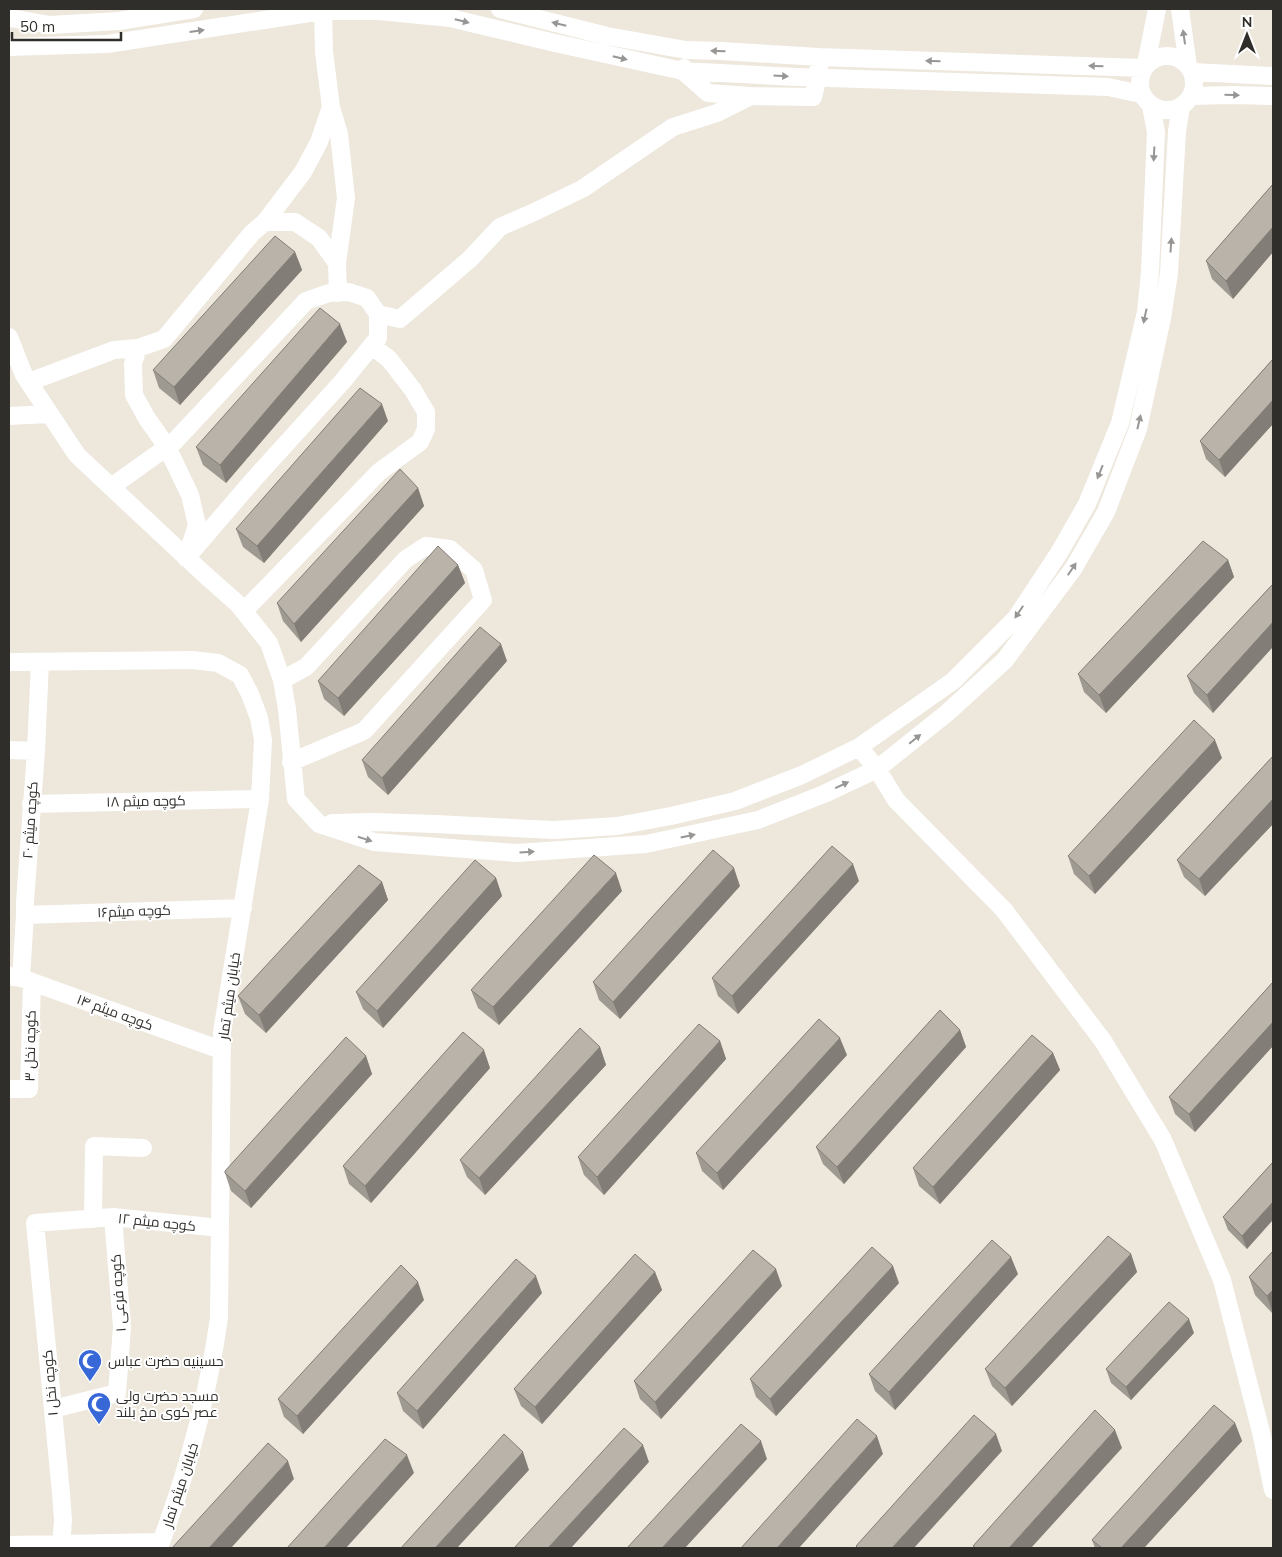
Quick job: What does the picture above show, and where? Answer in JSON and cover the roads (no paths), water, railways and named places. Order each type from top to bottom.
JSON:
[{"type":"street","points":[[10,17],[50,25],[119,22],[194,9]]},
{"type":"street","points":[[500,9],[606,36],[686,50],[819,57],[1145,66],[1160,56],[1175,57],[1190,69],[1273,76]]},
{"type":"street","points":[[319,824],[374,822],[554,830],[617,826],[671,816],[734,801],[802,775],[859,747],[953,681],[1016,618],[1059,552],[1087,504],[1120,423],[1146,312],[1150,272],[1156,132],[1139,78],[1145,66],[1158,9]]},
{"type":"street","points":[[9,337],[24,375],[77,455],[244,611],[269,643],[282,680],[287,709],[296,799],[319,824],[374,842],[517,853],[646,844],[758,820],[824,794],[877,769],[947,713],[1005,660],[1073,569],[1106,512],[1138,429],[1162,318],[1169,273],[1177,131],[1186,101],[1194,84],[1180,9]]},
{"type":"street","points":[[9,47],[107,44],[323,10],[379,11],[450,18],[684,71],[1108,88],[1146,100],[1166,111],[1186,101],[1232,95],[1273,96]]},
{"type":"street","points":[[323,10],[324,52],[331,107],[339,134],[346,198],[338,263],[338,293]]},
{"type":"street","points":[[9,47],[15,38],[15,28],[10,17]]},
{"type":"street","points":[[684,71],[686,50]]},
{"type":"street","points":[[684,71],[708,92],[751,96],[813,97],[818,77],[819,57]]},
{"type":"street","points":[[378,314],[400,319],[470,259],[500,226],[582,189],[673,127],[717,113],[751,96]]},
{"type":"street","points":[[29,382],[114,350],[138,348],[164,339],[252,233],[265,222],[303,172],[319,142],[331,107]]},
{"type":"street","points":[[265,222],[295,222],[320,238],[338,263]]},
{"type":"street","points":[[1150,272],[1169,273]]},
{"type":"street","points":[[111,487],[174,442],[306,302],[329,293],[349,292],[367,298],[378,314],[378,338],[342,382],[186,558]]},
{"type":"street","points":[[244,611],[379,472],[420,442],[426,429],[426,412],[413,390],[389,358],[372,346]]},
{"type":"street","points":[[138,348],[133,364],[134,395],[167,448],[190,495],[196,525],[186,558]]},
{"type":"street","points":[[9,416],[50,414]]},
{"type":"street","points":[[1087,504],[1106,512]]},
{"type":"street","points":[[282,680],[306,667],[406,559],[426,546],[450,549],[474,570],[483,600],[364,731],[292,762]]},
{"type":"street","name":"خیابان میثم تمار","points":[[9,662],[192,660],[218,663],[240,675],[260,718],[263,740],[260,799],[222,1032],[219,1318],[214,1354],[193,1446],[179,1494],[159,1545]]},
{"type":"street","name":"کوچه میثم ۲۰","points":[[21,978],[20,906],[36,751],[40,662]]},
{"type":"street","points":[[859,747],[877,769],[896,800],[1004,910],[1103,1041],[1163,1140],[1222,1280],[1261,1432],[1273,1490]]},
{"type":"street","points":[[9,750],[36,751]]},
{"type":"street","name":"کوچه میثم ۱۸","points":[[31,804],[260,799]]},
{"type":"street","name":"کوچه میثم۱۶","points":[[20,906],[242,908]]},
{"type":"street","name":"کوچه میثم ۱۴","points":[[21,978],[221,1050]]},
{"type":"street","name":"کوچه نخل ۳","points":[[9,1089],[29,1089],[21,978]]},
{"type":"street","points":[[93,1219],[94,1146],[143,1148]]},
{"type":"street","name":"کوچه میثم ۱۲","points":[[35,1223],[113,1217],[220,1228]]},
{"type":"street","name":"کوچه فرعی ۱","points":[[53,1409],[117,1393],[122,1328],[113,1217]]},
{"type":"street","name":"کوچه نخل ۱","points":[[35,1223],[63,1520],[62,1546]]},
{"type":"street","points":[[9,1544],[62,1546],[159,1545]]},
{"type":"place","name":"حسینیه حضرت عباس","points":[[90,1382]]},
{"type":"place","name":"مسجد حضرت ولی عصر کوی مخ بلند","points":[[99,1425]]}]
